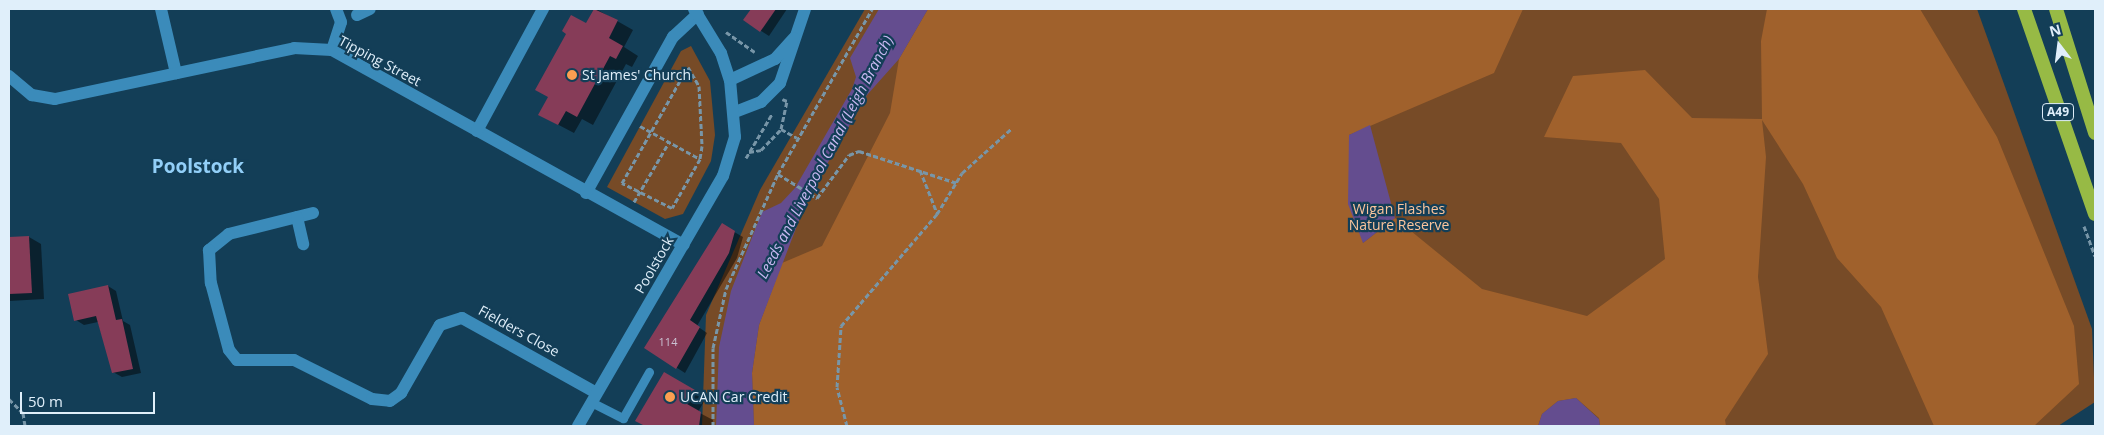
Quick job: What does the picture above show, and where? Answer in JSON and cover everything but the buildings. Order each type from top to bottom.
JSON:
[{"type":"highway","name":"A49","points":[[2024,9],[2095,214]]},
{"type":"highway","name":"A49","points":[[2056,9],[2095,133]]},
{"type":"street","points":[[162,9],[176,73]]},
{"type":"street","points":[[332,50],[341,22],[336,9]]},
{"type":"street","points":[[357,15],[370,9]]},
{"type":"street","points":[[477,131],[543,9]]},
{"type":"street","points":[[735,112],[761,102],[780,83],[805,9]]},
{"type":"street","points":[[586,193],[673,37],[696,12]]},
{"type":"street","name":"Poolstock","points":[[578,426],[684,245],[728,163],[735,112],[730,80],[721,53],[696,12]]},
{"type":"street","points":[[730,80],[775,59],[794,38]]},
{"type":"street","name":"Tipping Street","points":[[9,76],[32,95],[54,99],[294,48],[332,50],[625,215],[684,245]]},
{"type":"street","name":"Fielders Close","points":[[313,213],[228,234],[209,250],[215,298],[229,350],[237,360],[294,360],[372,399],[390,401],[401,394],[440,326],[462,318],[594,398]]},
{"type":"street","points":[[297,217],[303,244]]},
{"type":"lane","points":[[594,398],[623,418],[649,372]]},
{"type":"path","points":[[713,426],[713,348],[726,288],[778,174],[872,9]]},
{"type":"path","points":[[733,34],[758,54]]},
{"type":"path","points":[[688,67],[699,86],[702,106],[700,159],[672,208],[622,183],[651,133],[688,67]]},
{"type":"path","points":[[741,166],[749,152],[781,99],[787,101],[781,129],[761,150],[749,152]]},
{"type":"path","points":[[628,120],[700,159]]},
{"type":"path","points":[[781,129],[797,138]]},
{"type":"path","points":[[847,426],[837,387],[841,326],[938,214],[957,183],[1011,129]]},
{"type":"path","points":[[625,215],[669,142]]},
{"type":"path","points":[[778,174],[814,197],[824,193],[854,151],[957,183]]},
{"type":"path","points":[[920,170],[938,214]]},
{"type":"path","points":[[9,399],[23,413],[25,426]]},
{"type":"green space","name":"Wigan Flashes Nature Reserve","points":[[865,9],[1977,9],[2092,329],[2095,402],[2058,426],[702,426],[706,315],[760,190]]},
{"type":"green space","points":[[691,46],[710,81],[715,135],[711,161],[683,214],[665,219],[607,187],[681,51]]},
{"type":"shaded area","name":"Wigan Flashes Nature Reserve","points":[[928,9],[1523,9],[1494,73],[1349,135],[1363,243],[1395,218],[1482,289],[1587,316],[1665,259],[1659,199],[1621,143],[1544,137],[1573,76],[1645,70],[1692,118],[1762,119],[1761,41],[1767,9],[1920,9],[1997,137],[2074,326],[2079,384],[2034,426],[1934,426],[1881,307],[1837,258],[1803,184],[1762,120],[1766,157],[1758,277],[1768,354],[1725,420],[1726,426],[1600,426],[1599,418],[1576,398],[1558,401],[1542,414],[1538,426],[754,426],[752,373],[759,325],[782,263],[822,246],[890,113],[899,59]]},
{"type":"water","name":"Leeds and Liverpool Canal (Leigh Branch)","points":[[879,9],[928,9],[899,59],[867,95],[808,197],[759,325],[752,373],[754,426],[716,426],[719,347],[731,291],[762,212],[781,203],[795,188],[852,89],[856,77],[850,58]]},
{"type":"water","points":[[1370,125],[1395,218],[1363,243],[1348,204],[1349,135]]},
{"type":"water","points":[[1576,398],[1599,419],[1600,426],[1538,426],[1542,414],[1558,401]]},
{"type":"place","name":"St James' Church","points":[[572,75]]},
{"type":"place","name":"UCAN Car Credit","points":[[670,397]]},
{"type":"district","name":"Poolstock","points":[[198,167]]}]
